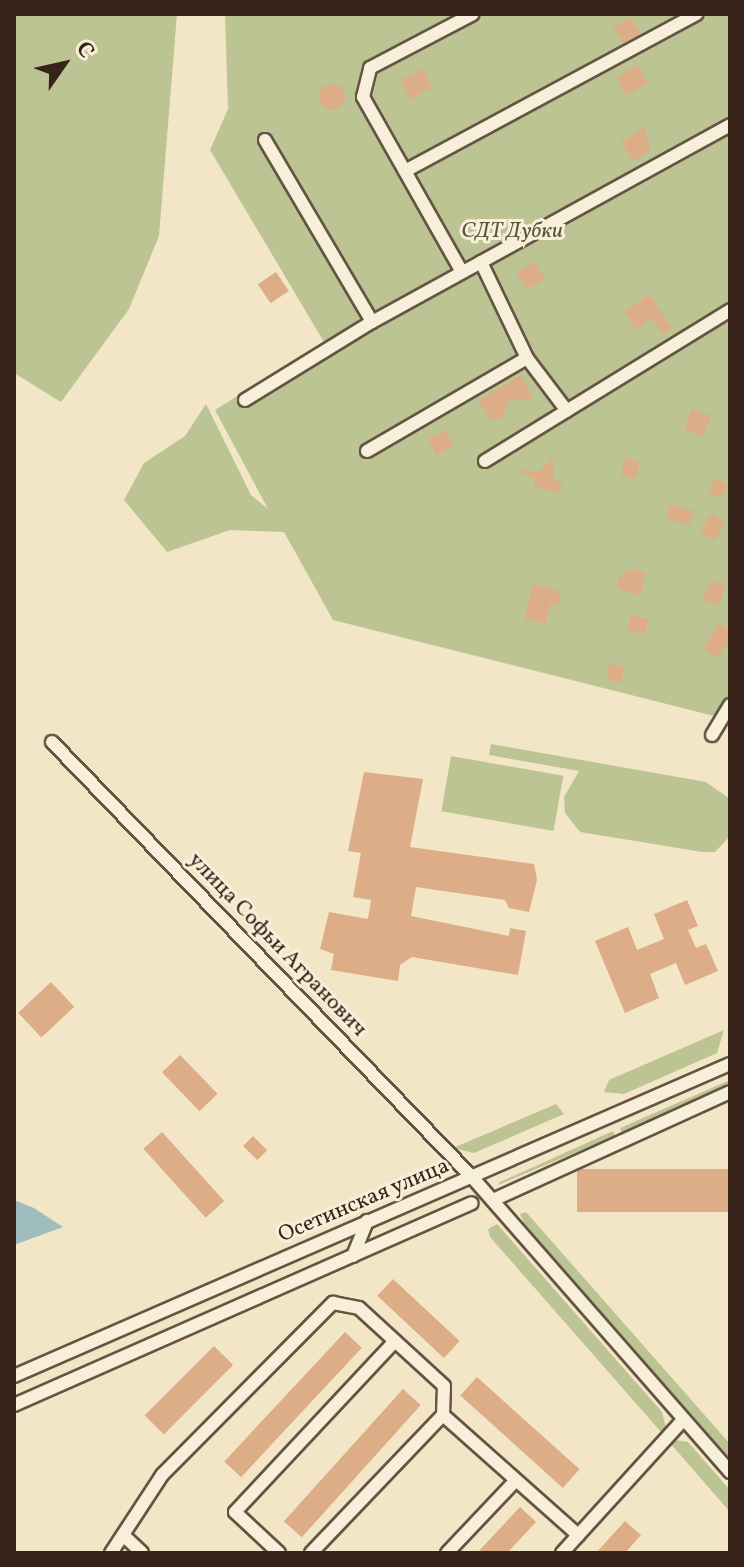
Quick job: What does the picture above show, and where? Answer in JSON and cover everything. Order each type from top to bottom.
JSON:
[{"type":"street","points":[[462,272],[363,97],[364,80],[370,68],[473,14]]},
{"type":"street","points":[[661,14],[667,27]]},
{"type":"street","points":[[405,171],[696,14]]},
{"type":"street","points":[[245,400],[372,322],[730,125]]},
{"type":"street","points":[[265,140],[372,322]]},
{"type":"street","points":[[481,262],[527,358],[567,411]]},
{"type":"street","points":[[485,461],[730,310]]},
{"type":"street","points":[[367,451],[527,358]]},
{"type":"street","points":[[712,735],[730,705]]},
{"type":"street","name":"улица Софьи Агранович","points":[[52,742],[472,1177],[730,1472]]},
{"type":"street","name":"Осетинская улица","points":[[14,1376],[730,1064]]},
{"type":"street","points":[[493,1200],[730,1092]]},
{"type":"street","name":"Осетинская улица","points":[[14,1405],[471,1203]]},
{"type":"street","points":[[353,1256],[367,1221]]},
{"type":"street","points":[[111,1553],[175,1460],[333,1303],[359,1308],[444,1386],[443,1415],[311,1553]]},
{"type":"street","points":[[279,1553],[235,1512],[395,1341]]},
{"type":"street","points":[[443,1415],[578,1535]]},
{"type":"street","points":[[562,1553],[684,1419]]},
{"type":"street","points":[[447,1553],[515,1481]]},
{"type":"street","points":[[123,1535],[142,1553]]},
{"type":"green space","points":[[14,14],[177,14],[159,236],[129,309],[61,402],[14,373]]},
{"type":"green space","name":"СДТ Дубки","points":[[225,14],[730,14],[730,720],[333,620],[284,532],[230,530],[167,552],[124,500],[144,463],[185,436],[206,404],[251,495],[268,509],[215,410],[324,342],[210,150],[228,109]]},
{"type":"green space","points":[[491,744],[706,782],[730,799],[730,836],[715,852],[702,852],[580,832],[565,813],[564,797],[579,771],[489,755]]},
{"type":"green space","points":[[451,756],[563,776],[554,831],[441,811]]},
{"type":"green space","points":[[724,1030],[717,1053],[624,1094],[604,1092],[609,1080]]},
{"type":"green space","points":[[730,1080],[730,1085],[622,1133],[620,1128]]},
{"type":"green space","points":[[556,1104],[564,1114],[474,1153],[453,1148]]},
{"type":"green space","points":[[613,1131],[615,1136],[498,1185],[500,1182]]},
{"type":"green space","points":[[526,1212],[730,1444],[730,1460],[527,1229],[520,1214]]},
{"type":"green space","points":[[497,1224],[662,1412],[666,1428],[661,1432],[490,1237],[488,1229]]},
{"type":"green space","points":[[675,1440],[688,1442],[730,1490],[730,1512],[670,1443]]},
{"type":"water","points":[[14,1200],[34,1208],[63,1227],[14,1245]]},
{"type":"building","points":[[630,18],[641,34],[623,43],[613,28]]},
{"type":"building","points":[[637,65],[648,82],[627,95],[616,79]]},
{"type":"building","points":[[422,69],[432,88],[411,99],[401,80]]},
{"type":"building","points":[[332,84],[341,88],[345,97],[341,106],[332,110],[323,106],[319,97],[323,88]]},
{"type":"building","points":[[644,127],[651,150],[633,161],[621,142]]},
{"type":"building","points":[[535,262],[545,279],[527,290],[517,272]]},
{"type":"building","points":[[276,272],[289,291],[271,303],[258,284]]},
{"type":"building","points":[[649,294],[672,328],[663,334],[651,318],[636,329],[624,312]]},
{"type":"building","points":[[522,374],[532,399],[508,401],[502,418],[490,420],[479,401]]},
{"type":"building","points":[[692,409],[711,416],[703,437],[684,430]]},
{"type":"building","points":[[445,430],[453,446],[436,455],[428,439]]},
{"type":"building","points":[[626,457],[640,463],[636,479],[621,475]]},
{"type":"building","points":[[553,459],[554,480],[562,482],[559,493],[534,486],[535,480],[518,470],[538,472]]},
{"type":"building","points":[[714,479],[727,483],[723,497],[710,493]]},
{"type":"building","points":[[670,505],[692,510],[689,525],[667,520]]},
{"type":"building","points":[[711,514],[726,523],[715,541],[700,532]]},
{"type":"building","points":[[632,569],[645,572],[641,595],[617,588],[620,575]]},
{"type":"building","points":[[711,580],[726,587],[718,606],[702,599]]},
{"type":"building","points":[[532,585],[561,591],[558,606],[550,604],[546,624],[525,619]]},
{"type":"building","points":[[630,616],[648,619],[645,634],[628,631]]},
{"type":"building","points":[[719,623],[730,630],[730,641],[717,657],[704,649]]},
{"type":"building","points":[[609,664],[624,666],[622,682],[607,680]]},
{"type":"building","points":[[364,772],[423,779],[410,847],[534,864],[537,880],[529,912],[509,908],[505,900],[416,887],[411,916],[509,936],[510,928],[526,931],[518,975],[412,957],[400,965],[398,981],[331,970],[334,954],[320,949],[329,912],[368,919],[371,900],[353,897],[361,853],[348,851]]},
{"type":"building","points":[[687,900],[698,926],[688,930],[696,948],[706,944],[718,971],[685,985],[676,963],[650,974],[659,998],[625,1013],[595,941],[628,927],[637,950],[664,939],[654,914]]},
{"type":"building","points":[[51,982],[74,1007],[41,1038],[18,1013]]},
{"type":"building","points":[[180,1055],[218,1094],[200,1111],[162,1072]]},
{"type":"building","points":[[162,1132],[224,1201],[206,1218],[143,1149]]},
{"type":"building","points":[[253,1136],[267,1150],[257,1160],[243,1146]]},
{"type":"building","points":[[577,1169],[730,1169],[730,1212],[577,1212]]},
{"type":"building","points":[[393,1279],[460,1341],[444,1358],[377,1296]]},
{"type":"building","points":[[345,1332],[362,1348],[241,1477],[224,1461]]},
{"type":"building","points":[[214,1346],[233,1365],[164,1434],[145,1415]]},
{"type":"building","points":[[477,1377],[580,1469],[563,1488],[460,1396]]},
{"type":"building","points":[[403,1389],[421,1405],[302,1537],[284,1521]]},
{"type":"building","points":[[520,1507],[536,1522],[507,1553],[477,1553]]},
{"type":"building","points":[[625,1521],[641,1535],[625,1553],[596,1553]]}]
